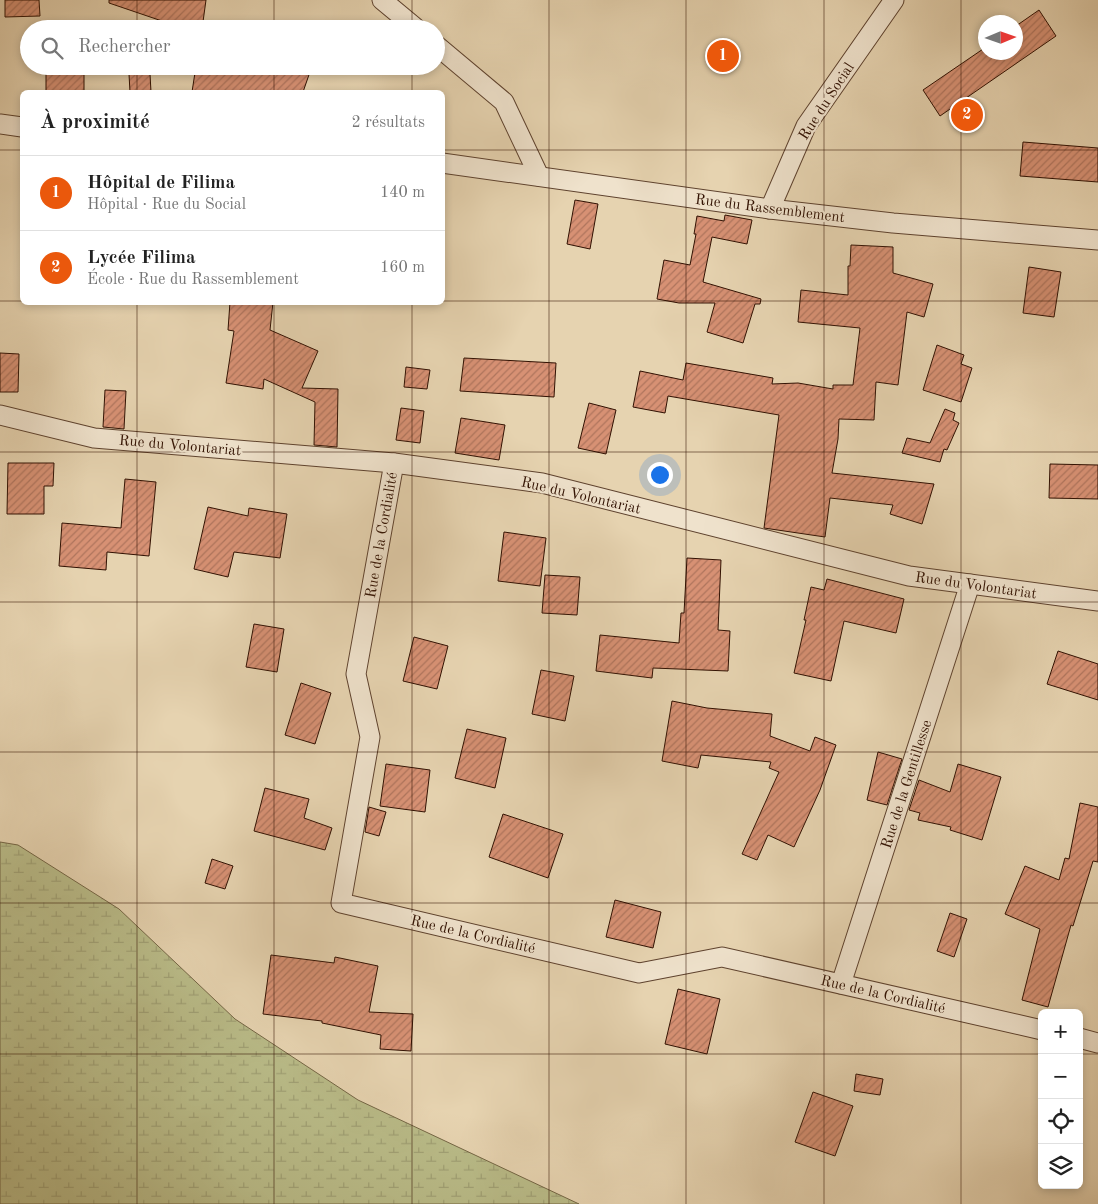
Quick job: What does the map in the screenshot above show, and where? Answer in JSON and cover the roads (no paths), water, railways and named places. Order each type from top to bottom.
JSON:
[{"type":"street","points":[[382,0],[406,20]]},
{"type":"street","name":"Rue du Social","points":[[770,209],[806,126],[894,0]]},
{"type":"street","points":[[445,53],[504,102],[538,176]]},
{"type":"street","points":[[0,124],[20,127]]},
{"type":"street","name":"Rue du Rassemblement","points":[[445,163],[770,209],[893,223],[1098,240]]},
{"type":"street","name":"Rue du Volontariat","points":[[0,415],[94,438],[394,463],[542,483],[908,576],[1098,601]]},
{"type":"street","name":"Rue de la Cordialité","points":[[394,463],[356,674],[370,737],[341,903],[639,974],[722,957],[1038,1029]]},
{"type":"street","name":"Rue de la Gentillesse","points":[[841,984],[970,584]]},
{"type":"street","points":[[1083,1039],[1098,1043]]},
{"type":"place","name":"Hôpital de Filima","points":[[723,56]]},
{"type":"place","name":"Lycée Filima","points":[[967,115]]}]
